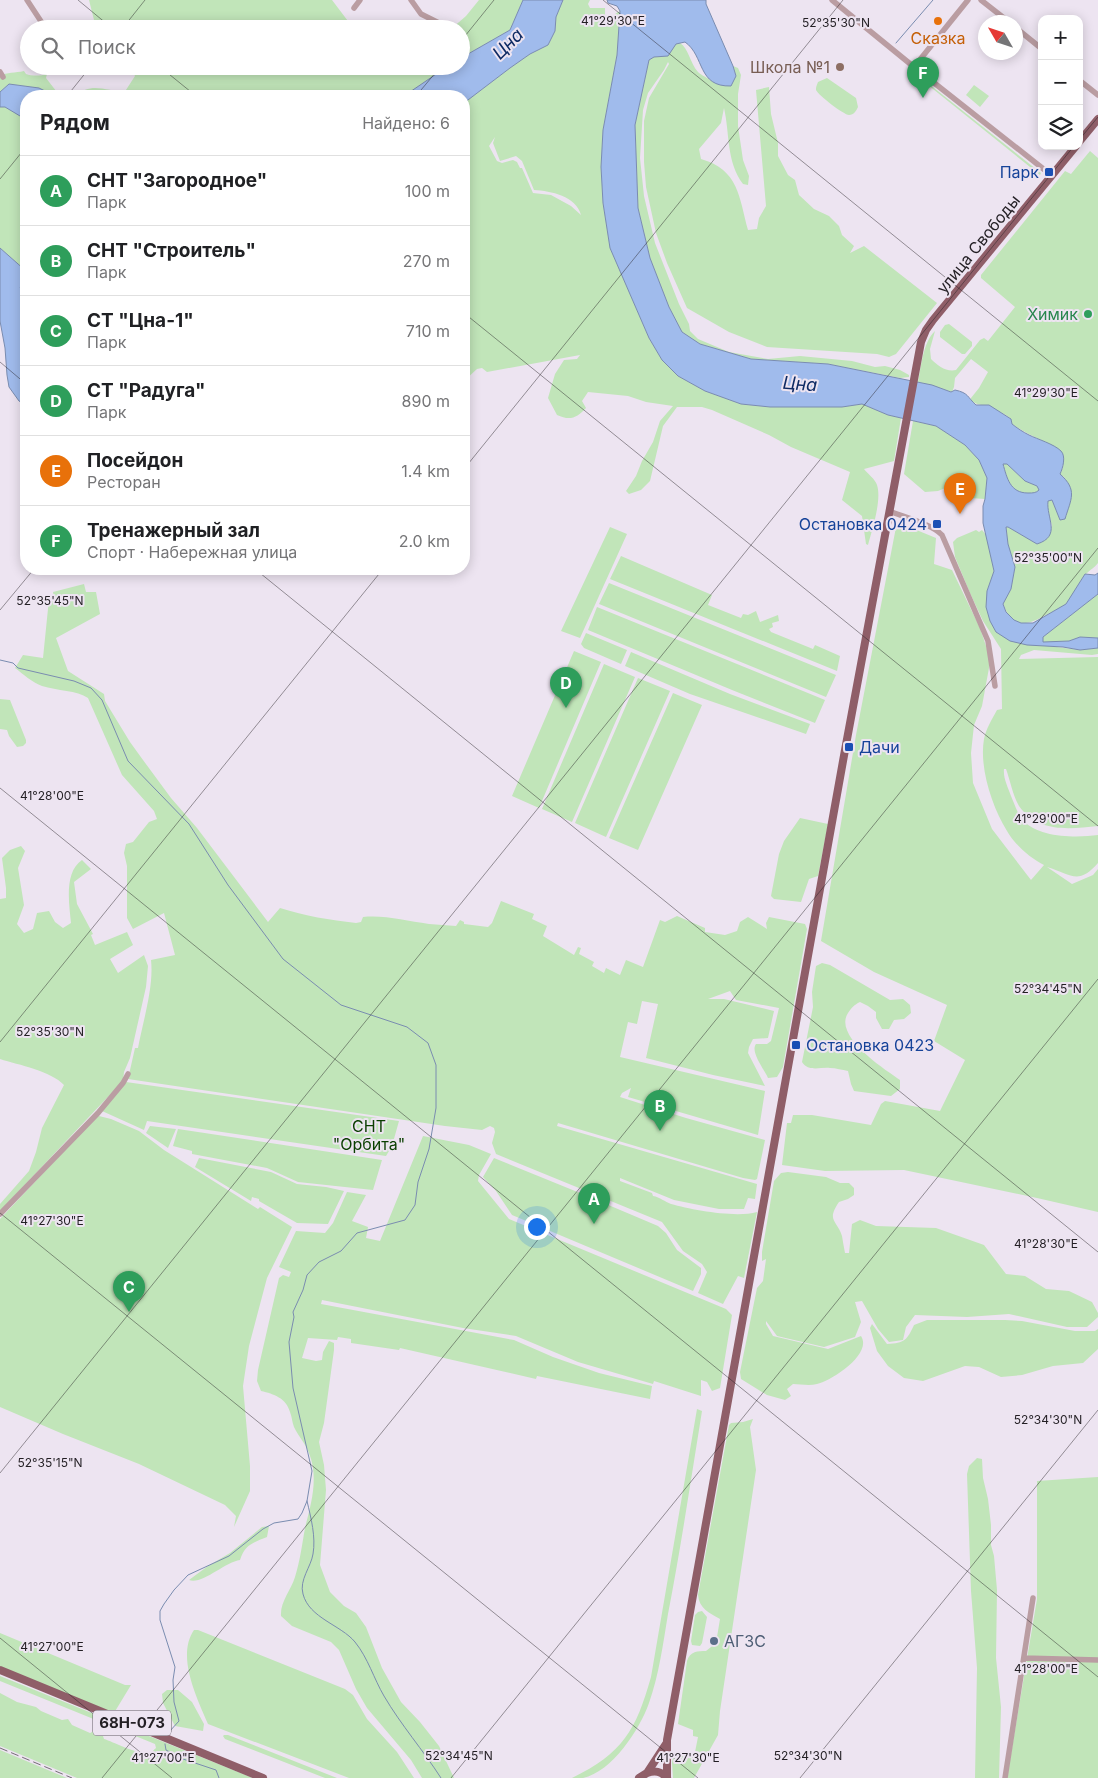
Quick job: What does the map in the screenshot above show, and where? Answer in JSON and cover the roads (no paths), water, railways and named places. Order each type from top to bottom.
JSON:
[{"type":"main road","points":[[1083,137],[1098,119]]},
{"type":"main road","name":"улица Свободы","points":[[667,1740],[894,480],[921,342],[933,320],[1073,150]]},
{"type":"main road","name":"68Н-073","points":[[0,1670],[263,1778]]},
{"type":"main road","points":[[643,1776],[661,1754],[667,1740]]},
{"type":"main road","points":[[667,1740],[667,1778]]},
{"type":"main road","points":[[643,1776],[658,1772],[667,1778]]},
{"type":"street","points":[[27,0],[40,20]]},
{"type":"street","points":[[354,8],[360,0]]},
{"type":"street","points":[[410,0],[420,14],[432,20]]},
{"type":"street","points":[[832,0],[1046,171]]},
{"type":"street","points":[[914,67],[968,0]]},
{"type":"street","points":[[981,0],[1000,15]]},
{"type":"street","points":[[1023,34],[1038,46]]},
{"type":"street","points":[[1083,83],[1098,94]]},
{"type":"street","points":[[889,510],[930,527],[942,535],[988,641],[995,686]]},
{"type":"street","points":[[0,1214],[98,1112],[124,1083],[128,1074]]},
{"type":"street","points":[[1005,1778],[1033,1598]]},
{"type":"street","points":[[1024,1658],[1098,1660]]},
{"type":"water","name":"Цна","points":[[523,0],[563,0],[556,17],[555,31],[548,45],[530,54],[470,98],[470,90],[413,90],[435,75],[470,75],[470,53],[510,30]]},
{"type":"water","name":"Цна","points":[[607,0],[706,0],[736,76],[731,86],[712,82],[691,48],[685,42],[676,44],[668,56],[654,57],[649,60],[635,125],[638,208],[650,258],[669,307],[682,332],[700,344],[751,359],[828,364],[932,385],[951,392],[955,390],[960,391],[976,405],[989,405],[1011,419],[1012,424],[1022,431],[1058,448],[1063,453],[1064,459],[1060,474],[1069,485],[1072,495],[1065,519],[1060,520],[1052,500],[1048,501],[1051,531],[1045,541],[1037,544],[1006,527],[1008,544],[1015,567],[1011,589],[1003,604],[1006,612],[1014,620],[1021,623],[1033,623],[1066,604],[1085,574],[1095,575],[1098,573],[1098,594],[1043,637],[1043,642],[1069,641],[1080,637],[1098,638],[1098,648],[1080,650],[1027,645],[1010,641],[996,632],[986,607],[987,591],[994,571],[983,523],[983,506],[987,478],[979,460],[965,445],[936,426],[888,415],[862,404],[842,407],[770,407],[741,404],[705,391],[678,376],[662,360],[649,338],[610,248],[603,203],[601,167],[603,130],[617,55],[620,11],[617,6],[608,3]],"holes":[[[1003,464],[1007,464],[1025,481],[1037,486],[1039,490],[1034,493],[1028,493],[1013,488]]]},
{"type":"water","points":[[9,84],[43,90],[20,90],[20,116],[5,107],[0,107],[0,92]]},
{"type":"water","points":[[0,248],[20,266],[20,402],[9,387],[0,321]]},
{"type":"waterway","points":[[896,43],[933,0]]},
{"type":"waterway","points":[[0,660],[13,663],[18,668],[74,681],[91,688],[102,700],[128,761],[189,824],[228,885],[283,959],[341,1005],[407,1027],[428,1043],[436,1065],[436,1108],[429,1149],[418,1182],[415,1205],[405,1220],[357,1233],[341,1251],[319,1262],[307,1275],[303,1290],[293,1312],[294,1317],[289,1342],[293,1388],[312,1471],[307,1501],[302,1513],[298,1519],[274,1523],[263,1529],[229,1556],[188,1575],[174,1590],[160,1611],[160,1620],[175,1667],[173,1680],[174,1702],[179,1721],[169,1732]]},
{"type":"waterway","points":[[307,1501],[313,1528],[314,1548],[302,1589],[306,1602],[318,1615],[355,1642],[364,1655],[391,1707],[441,1778]]},
{"type":"waterway","points":[[165,1744],[166,1750],[183,1759],[216,1770],[219,1778]]},
{"type":"railway","points":[[0,1748],[72,1778]]},
{"type":"place","name":"Сказка","points":[[938,21]]},
{"type":"place","name":"Школа №1","points":[[840,67]]},
{"type":"place","name":"Тренажерный зал","points":[[923,98]]},
{"type":"place","name":"Парк","points":[[1049,172]]},
{"type":"place","name":"Химик","points":[[1088,314]]},
{"type":"place","name":"Посейдон","points":[[960,514]]},
{"type":"place","name":"Остановка 0424","points":[[937,524]]},
{"type":"place","name":"СТ \"Радуга\"","points":[[566,708]]},
{"type":"place","name":"Дачи","points":[[849,747]]},
{"type":"place","name":"Остановка 0423","points":[[796,1045]]},
{"type":"place","name":"CНТ \"Строитель\"","points":[[660,1131]]},
{"type":"place","name":"СНТ \"Загородное\"","points":[[594,1224]]},
{"type":"place","name":"СТ \"Цна-1\"","points":[[129,1312]]},
{"type":"place","name":"АГЗС","points":[[714,1641]]},
{"type":"park label","name":"CНТ \"Орбита\"","points":[[369,1135]]}]
